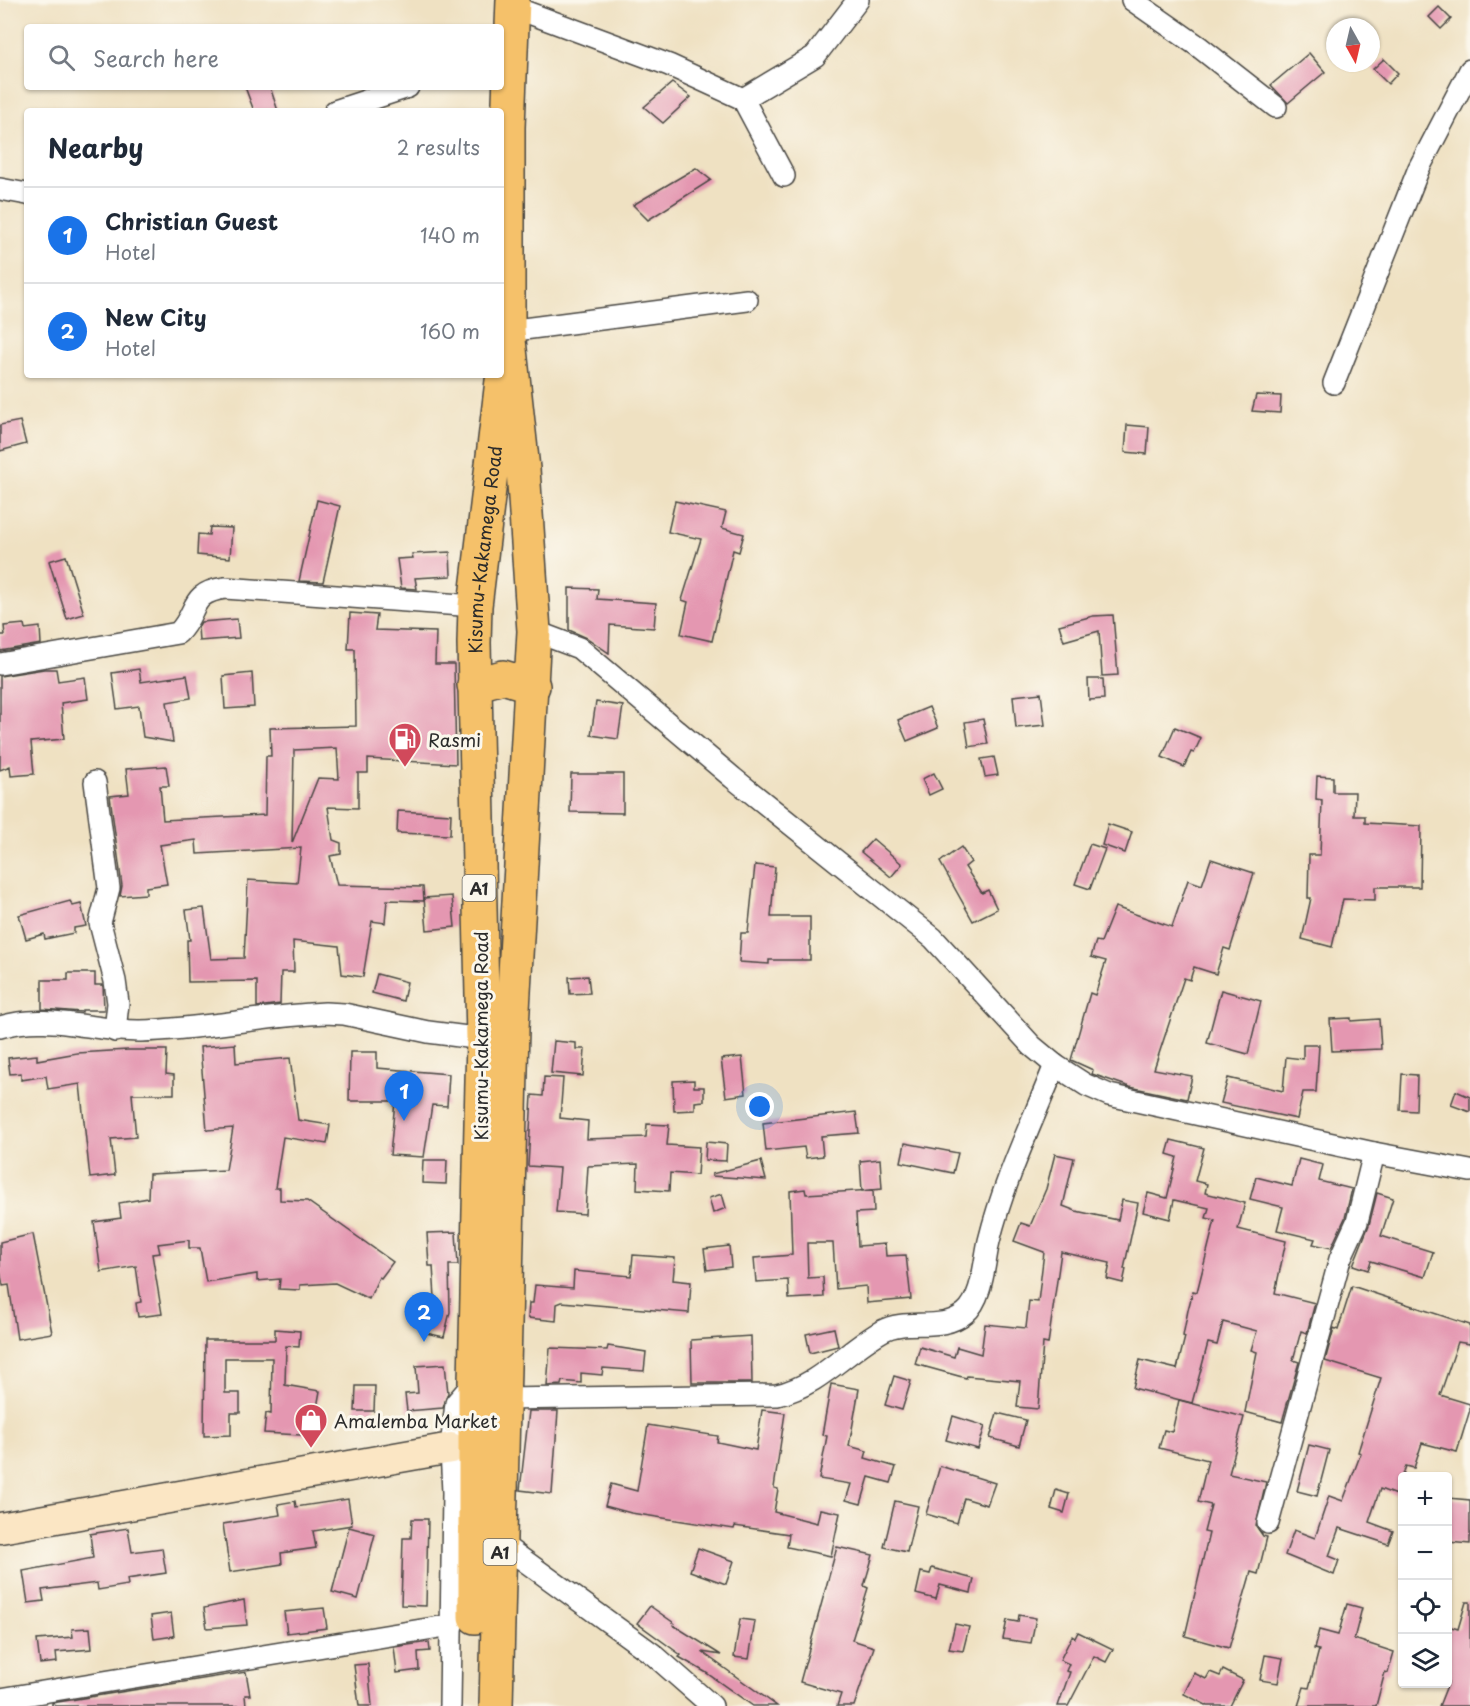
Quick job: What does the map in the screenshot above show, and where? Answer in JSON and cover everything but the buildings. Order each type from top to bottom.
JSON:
[{"type":"highway","name":"Kisumu-Kakamega Road","points":[[496,1706],[512,1028],[534,631],[524,469],[508,331],[507,56],[513,3]]},
{"type":"highway","name":"Kisumu-Kakamega Road","points":[[504,364],[508,331]]},
{"type":"highway","name":"Kisumu-Kakamega Road","points":[[473,1706],[476,1549],[475,1381],[483,1039],[474,685],[475,606],[502,378]]},
{"type":"highway","points":[[474,685],[503,677],[532,686]]},
{"type":"main road","points":[[0,1528],[451,1448]]},
{"type":"street","points":[[743,99],[815,56],[858,0]]},
{"type":"street","points":[[1132,0],[1198,46],[1276,107]]},
{"type":"street","points":[[513,3],[669,65],[743,99],[784,176]]},
{"type":"street","points":[[1334,382],[1419,168],[1470,70]]},
{"type":"street","points":[[344,108],[399,90]]},
{"type":"street","points":[[0,189],[24,193]]},
{"type":"street","points":[[508,331],[747,300]]},
{"type":"street","points":[[0,664],[178,633],[189,622],[195,600],[208,591],[225,588],[475,606]]},
{"type":"street","points":[[534,631],[579,648],[733,778],[933,938],[1032,1046],[1055,1065],[1086,1085],[1109,1095],[1374,1154],[1470,1171]]},
{"type":"street","points":[[94,782],[110,888],[100,923],[115,981],[118,1003],[115,1031]]},
{"type":"street","points":[[0,1027],[47,1021],[115,1031],[173,1030],[325,1013],[344,1014],[428,1032],[483,1039]]},
{"type":"street","points":[[503,1399],[643,1395],[771,1396],[790,1392],[826,1373],[882,1331],[907,1324],[934,1325],[957,1318],[975,1300],[997,1209],[1055,1065]]},
{"type":"street","points":[[1268,1523],[1340,1259],[1357,1222],[1374,1154]]},
{"type":"street","points":[[450,1706],[453,1493],[451,1448],[456,1403],[475,1381]]},
{"type":"street","points":[[500,1543],[654,1655],[712,1706]]},
{"type":"street","points":[[0,1699],[452,1625]]},
{"type":"place","name":"Rasmi","points":[[405,768]]},
{"type":"place","name":"Christian Guest","points":[[404,1121]]},
{"type":"place","name":"New City","points":[[424,1342]]},
{"type":"place","name":"Amalemba Market","points":[[311,1449]]}]
